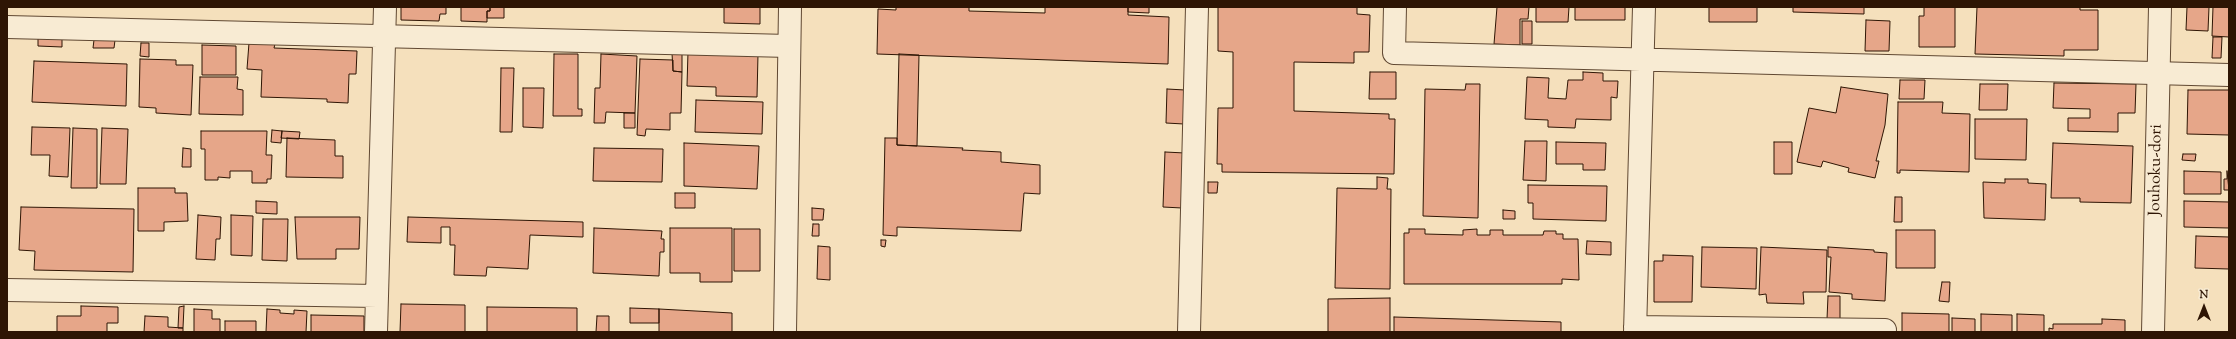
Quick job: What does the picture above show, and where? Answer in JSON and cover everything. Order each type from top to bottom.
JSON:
[{"type":"street","points":[[376,332],[385,7]]},
{"type":"street","points":[[785,332],[790,7]]},
{"type":"street","points":[[1189,332],[1197,7]]},
{"type":"street","points":[[1394,7],[1394,53],[1643,58],[2229,75]]},
{"type":"street","points":[[1644,7],[1635,329],[1885,330]]},
{"type":"street","name":"Jouhoku-dori","points":[[2153,332],[2160,7]]},
{"type":"street","points":[[7,27],[789,46]]},
{"type":"street","points":[[7,290],[377,296]]},
{"type":"building","points":[[401,7],[446,7],[446,14],[440,14],[439,21],[401,20]]},
{"type":"building","points":[[461,7],[490,7],[490,11],[487,11],[487,22],[461,21]]},
{"type":"building","points":[[490,7],[504,7],[504,18],[487,18],[487,11],[490,11]]},
{"type":"building","points":[[724,7],[760,7],[760,24],[724,23]]},
{"type":"building","points":[[896,7],[969,7],[969,11],[1045,13],[1045,7],[1128,7],[1128,15],[1169,17],[1168,64],[877,54],[878,9],[896,10]]},
{"type":"building","points":[[1128,7],[1149,7],[1149,13],[1128,12]]},
{"type":"building","points":[[1218,7],[1357,7],[1357,14],[1370,15],[1369,52],[1354,52],[1354,63],[1294,62],[1294,111],[1389,114],[1389,119],[1395,119],[1394,174],[1222,172],[1222,164],[1217,164],[1218,108],[1233,108],[1233,52],[1218,51]]},
{"type":"building","points":[[1497,7],[1529,7],[1528,19],[1520,19],[1520,45],[1494,44]]},
{"type":"building","points":[[1536,7],[1569,7],[1568,22],[1536,22]]},
{"type":"building","points":[[1575,7],[1625,7],[1625,20],[1575,20]]},
{"type":"building","points":[[1709,7],[1757,7],[1757,22],[1709,22]]},
{"type":"building","points":[[1793,7],[1864,7],[1864,14],[1793,12]]},
{"type":"building","points":[[1924,7],[1955,7],[1955,47],[1919,47],[1919,16],[1924,16]]},
{"type":"building","points":[[1977,7],[2080,7],[2080,10],[2098,10],[2098,50],[2064,50],[2064,56],[1975,54]]},
{"type":"building","points":[[2187,7],[2209,7],[2208,31],[2186,30]]},
{"type":"building","points":[[2213,7],[2229,7],[2229,37],[2212,36]]},
{"type":"building","points":[[1866,20],[1890,21],[1889,51],[1865,51]]},
{"type":"building","points":[[1522,21],[1532,21],[1532,44],[1522,44]]},
{"type":"building","points":[[2213,37],[2222,37],[2221,58],[2212,58]]},
{"type":"building","points":[[38,38],[62,39],[62,47],[38,46]]},
{"type":"building","points":[[94,40],[115,40],[114,48],[93,48]]},
{"type":"building","points":[[141,43],[149,43],[149,57],[140,56]]},
{"type":"building","points":[[249,43],[275,44],[274,48],[357,51],[356,74],[349,74],[348,103],[327,102],[327,99],[261,97],[262,70],[247,69]]},
{"type":"building","points":[[202,45],[236,46],[236,75],[202,75]]},
{"type":"building","points":[[688,52],[758,54],[757,97],[716,96],[716,87],[687,86]]},
{"type":"building","points":[[672,53],[682,53],[682,72],[673,71]]},
{"type":"building","points":[[554,54],[578,54],[578,109],[582,109],[582,116],[553,116]]},
{"type":"building","points":[[601,54],[637,56],[635,113],[606,112],[605,123],[594,123],[595,88],[600,88]]},
{"type":"building","points":[[899,54],[919,55],[917,146],[897,145]]},
{"type":"building","points":[[140,59],[176,60],[176,65],[193,65],[191,115],[156,113],[156,108],[139,107]]},
{"type":"building","points":[[640,59],[673,60],[673,71],[682,72],[681,113],[670,113],[670,130],[646,129],[645,136],[637,135]]},
{"type":"building","points":[[34,61],[127,64],[126,106],[32,102]]},
{"type":"building","points":[[501,68],[514,68],[512,132],[500,132]]},
{"type":"building","points":[[1370,72],[1396,72],[1396,99],[1369,99]]},
{"type":"building","points":[[1583,72],[1603,73],[1603,81],[1618,81],[1617,98],[1611,97],[1611,120],[1576,119],[1575,128],[1548,127],[1548,120],[1525,119],[1527,77],[1549,78],[1548,98],[1566,99],[1568,80],[1583,80]]},
{"type":"building","points":[[200,77],[238,77],[237,89],[243,90],[243,115],[199,114]]},
{"type":"building","points":[[1900,80],[1925,80],[1924,99],[1899,99]]},
{"type":"building","points":[[2054,83],[2136,84],[2135,113],[2118,113],[2118,132],[2068,131],[2068,118],[2090,118],[2090,109],[2053,108]]},
{"type":"building","points":[[1466,84],[1480,84],[1478,218],[1423,216],[1425,89],[1465,90]]},
{"type":"building","points":[[1980,84],[2008,84],[2007,110],[1979,110]]},
{"type":"building","points":[[1841,87],[1888,94],[1885,125],[1876,161],[1879,161],[1875,178],[1848,172],[1849,168],[1823,161],[1821,167],[1797,162],[1809,108],[1836,113]]},
{"type":"building","points":[[523,88],[544,88],[543,128],[523,127]]},
{"type":"building","points":[[1167,89],[1185,90],[1184,124],[1166,123]]},
{"type":"building","points":[[2188,90],[2229,90],[2229,135],[2187,134]]},
{"type":"building","points":[[696,100],[763,102],[762,134],[695,132]]},
{"type":"building","points":[[1898,102],[1943,102],[1942,113],[1970,114],[1969,172],[1900,170],[1900,173],[1897,173]]},
{"type":"building","points":[[624,113],[635,113],[635,128],[624,128]]},
{"type":"building","points":[[1975,119],[2027,119],[2026,160],[1975,159]]},
{"type":"building","points":[[32,127],[70,128],[68,177],[49,176],[50,155],[31,155]]},
{"type":"building","points":[[73,128],[97,129],[97,188],[71,188]]},
{"type":"building","points":[[102,128],[128,129],[126,184],[100,184]]},
{"type":"building","points":[[272,130],[282,131],[281,143],[271,142]]},
{"type":"building","points":[[201,131],[267,131],[266,155],[272,155],[271,179],[267,179],[267,183],[252,183],[252,171],[230,171],[230,178],[218,177],[218,180],[205,180],[205,149],[201,149]]},
{"type":"building","points":[[282,131],[300,132],[299,139],[281,138]]},
{"type":"building","points":[[287,138],[335,140],[335,156],[343,156],[343,178],[286,177]]},
{"type":"building","points":[[885,138],[897,138],[897,145],[963,148],[962,150],[1001,152],[1001,162],[1040,165],[1040,194],[1024,193],[1021,231],[897,227],[897,236],[883,235]]},
{"type":"building","points":[[1525,141],[1547,141],[1546,181],[1523,180]]},
{"type":"building","points":[[1556,142],[1606,143],[1605,170],[1583,170],[1583,164],[1556,164]]},
{"type":"building","points":[[1774,142],[1792,142],[1792,174],[1774,174]]},
{"type":"building","points":[[684,143],[759,146],[757,189],[684,186]]},
{"type":"building","points":[[2053,143],[2133,146],[2131,203],[2080,202],[2080,198],[2051,198]]},
{"type":"building","points":[[183,148],[191,149],[191,167],[182,167]]},
{"type":"building","points":[[594,148],[663,149],[662,182],[593,181]]},
{"type":"building","points":[[1165,152],[1185,153],[1182,208],[1163,207]]},
{"type":"building","points":[[2183,154],[2196,154],[2195,161],[2182,160]]},
{"type":"building","points":[[2184,171],[2221,172],[2221,194],[2184,194]]},
{"type":"building","points":[[2227,171],[2229,190],[2224,190],[2224,179],[2227,179]]},
{"type":"building","points":[[1377,177],[1388,178],[1387,189],[1391,189],[1390,289],[1335,288],[1337,188],[1377,189]]},
{"type":"building","points":[[2005,179],[2028,179],[2028,183],[2046,184],[2045,220],[1984,218],[1983,182],[2005,183]]},
{"type":"building","points":[[1208,182],[1218,182],[1217,193],[1208,193]]},
{"type":"building","points":[[1528,185],[1607,186],[1606,221],[1533,219],[1533,203],[1528,203]]},
{"type":"building","points":[[138,188],[175,188],[175,193],[187,193],[188,221],[164,222],[164,231],[138,231]]},
{"type":"building","points":[[675,193],[695,193],[695,208],[675,208]]},
{"type":"building","points":[[1895,197],[1902,197],[1902,222],[1894,222]]},
{"type":"building","points":[[256,201],[277,202],[277,214],[256,213]]},
{"type":"building","points":[[2184,201],[2229,202],[2229,228],[2184,227]]},
{"type":"building","points":[[21,207],[134,209],[133,272],[34,270],[35,251],[19,250]]},
{"type":"building","points":[[812,208],[824,209],[823,220],[812,220]]},
{"type":"building","points":[[1503,210],[1515,211],[1515,219],[1503,219]]},
{"type":"building","points":[[198,215],[221,217],[220,239],[216,239],[215,260],[196,259]]},
{"type":"building","points":[[231,215],[253,216],[252,256],[231,255]]},
{"type":"building","points":[[295,217],[360,217],[359,249],[336,249],[336,259],[297,259]]},
{"type":"building","points":[[408,217],[583,222],[583,237],[530,235],[528,269],[487,267],[486,276],[454,275],[455,245],[450,245],[450,227],[441,227],[441,243],[407,242]]},
{"type":"building","points":[[263,219],[288,219],[287,261],[262,260]]},
{"type":"building","points":[[813,224],[819,224],[819,236],[812,236]]},
{"type":"building","points":[[594,228],[662,231],[661,239],[664,239],[664,252],[660,252],[659,276],[593,273]]},
{"type":"building","points":[[670,228],[732,228],[732,282],[700,282],[700,273],[670,273]]},
{"type":"building","points":[[734,229],[760,229],[760,271],[734,271]]},
{"type":"building","points":[[1409,229],[1425,229],[1425,234],[1463,235],[1463,230],[1477,229],[1477,235],[1490,235],[1490,230],[1503,230],[1503,235],[1543,235],[1544,231],[1556,231],[1556,234],[1563,234],[1563,239],[1578,239],[1579,280],[1562,279],[1562,284],[1404,284],[1404,233],[1409,233]]},
{"type":"building","points":[[1896,230],[1935,230],[1935,268],[1896,268]]},
{"type":"building","points":[[2196,236],[2229,237],[2229,269],[2195,268]]},
{"type":"building","points":[[881,240],[886,240],[885,247],[881,246]]},
{"type":"building","points":[[1587,241],[1611,242],[1611,255],[1586,254]]},
{"type":"building","points":[[818,246],[830,247],[830,280],[817,279]]},
{"type":"building","points":[[1702,247],[1757,248],[1756,289],[1701,287]]},
{"type":"building","points":[[1761,247],[1827,250],[1826,292],[1803,292],[1804,304],[1767,303],[1766,294],[1759,295]]},
{"type":"building","points":[[1828,247],[1874,250],[1874,252],[1887,253],[1885,301],[1852,299],[1852,294],[1829,292],[1831,257],[1828,257]]},
{"type":"building","points":[[1663,255],[1693,256],[1692,302],[1654,302],[1654,261],[1663,261]]},
{"type":"building","points":[[1942,282],[1950,282],[1949,302],[1939,301]]},
{"type":"building","points":[[1828,296],[1840,296],[1840,319],[1827,319]]},
{"type":"building","points":[[1390,298],[1390,332],[1328,332],[1328,299]]},
{"type":"building","points":[[401,304],[465,305],[465,332],[400,332]]},
{"type":"building","points":[[81,306],[118,307],[118,323],[107,323],[107,332],[57,332],[57,316],[81,316]]},
{"type":"building","points":[[184,306],[183,328],[178,328],[179,307]]},
{"type":"building","points":[[487,307],[577,308],[577,332],[487,332]]},
{"type":"building","points":[[630,308],[659,309],[659,323],[630,323]]},
{"type":"building","points":[[194,309],[212,310],[212,319],[220,319],[220,332],[194,332]]},
{"type":"building","points":[[267,309],[280,310],[280,313],[294,314],[294,310],[307,311],[306,332],[266,332]]},
{"type":"building","points":[[659,309],[732,313],[732,332],[659,332]]},
{"type":"building","points":[[1902,313],[1949,314],[1949,332],[1902,332]]},
{"type":"building","points":[[1981,314],[2012,315],[2012,332],[1981,332]]},
{"type":"building","points":[[2017,314],[2044,315],[2044,332],[2017,332]]},
{"type":"building","points":[[311,315],[364,316],[364,332],[311,332]]},
{"type":"building","points":[[145,316],[168,317],[168,327],[183,328],[183,332],[144,332]]},
{"type":"building","points":[[597,316],[609,316],[609,332],[596,332]]},
{"type":"building","points":[[1394,317],[1561,322],[1561,332],[1394,332]]},
{"type":"building","points":[[1952,318],[1975,319],[1975,332],[1952,332]]},
{"type":"building","points":[[2102,319],[2125,320],[2125,332],[2049,332],[2049,328],[2053,329],[2053,324],[2102,324]]},
{"type":"building","points":[[225,321],[256,321],[256,332],[225,332]]}]
